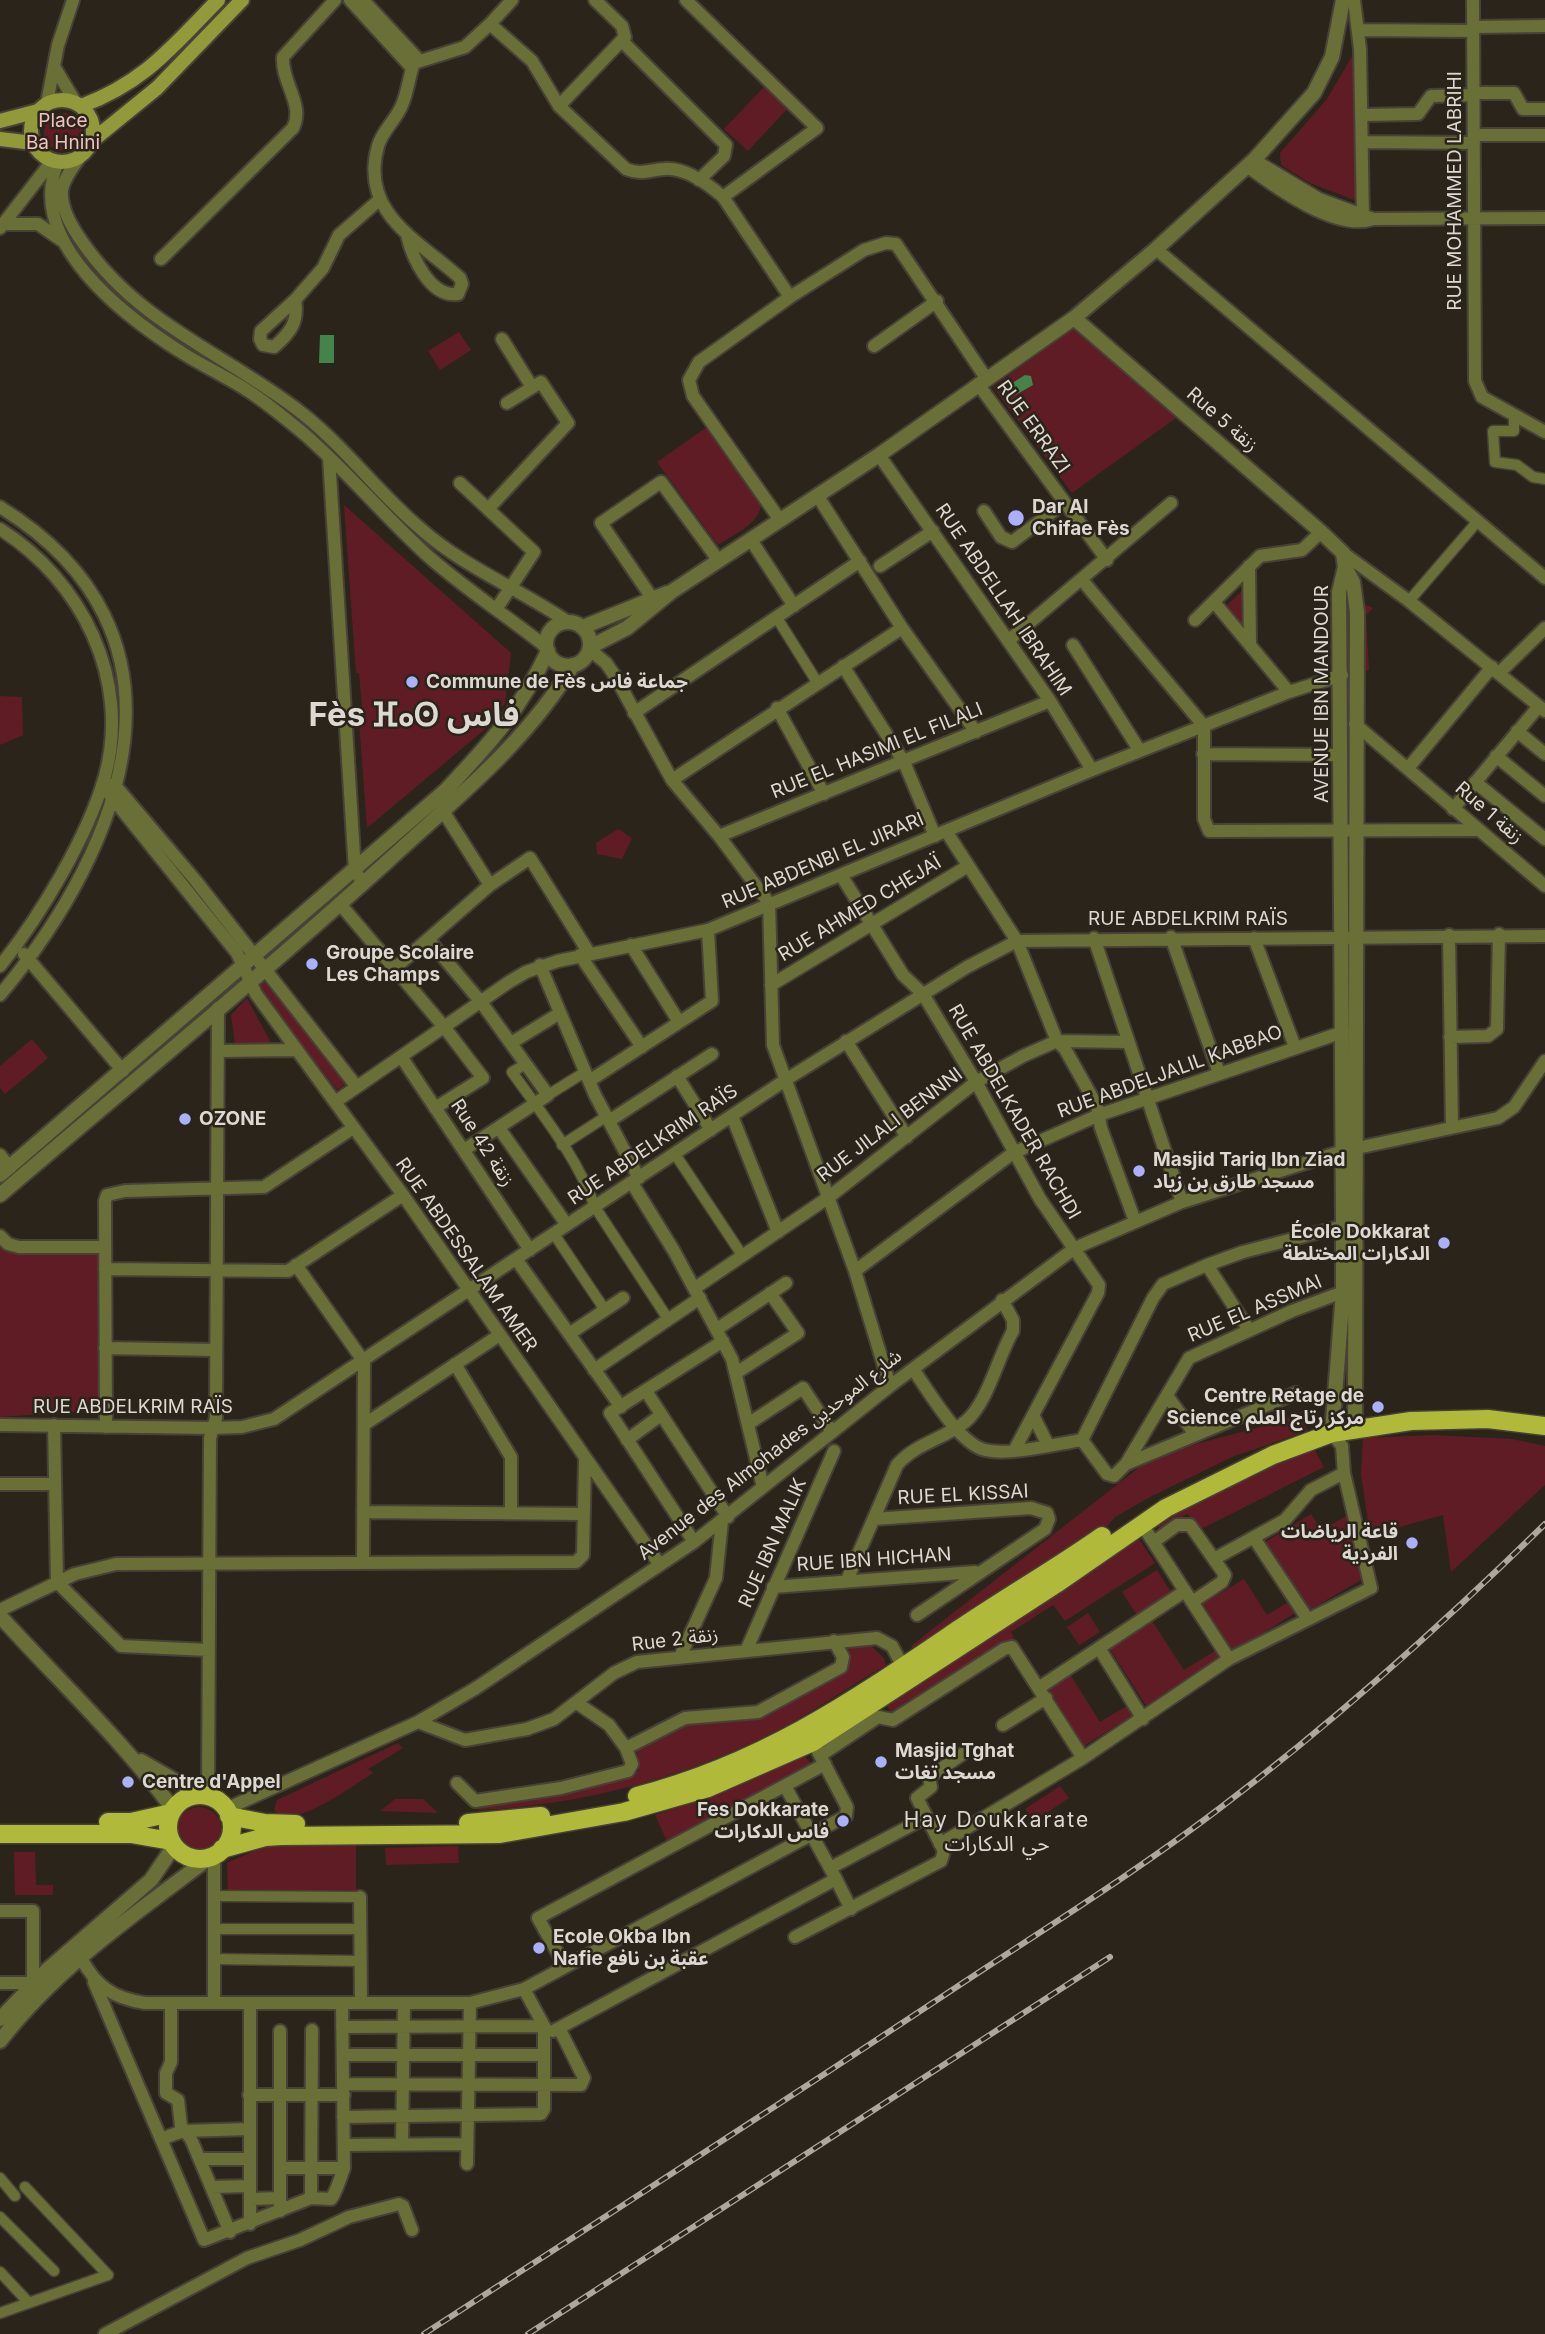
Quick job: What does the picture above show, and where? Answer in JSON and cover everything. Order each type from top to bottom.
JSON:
[{"type":"main road","points":[[0,121],[61,100],[78,104],[122,88],[150,70],[218,0]]},
{"type":"main road","points":[[43,107],[31,128],[33,143],[40,153],[55,161],[80,158],[93,140],[151,94],[242,0]]},
{"type":"main road","points":[[78,104],[93,122],[93,140]]},
{"type":"main road","points":[[0,139],[33,143]]},
{"type":"main road","points":[[0,1833],[131,1834],[173,1844],[190,1857],[215,1854],[273,1836],[460,1836],[559,1825],[624,1812],[820,1754],[1141,1523],[1193,1492],[1273,1455],[1336,1433],[1355,1423],[1476,1408],[1545,1414]]},
{"type":"main road","points":[[1355,1423],[1488,1419],[1545,1426]]},
{"type":"main road","points":[[0,1822],[131,1822],[172,1812],[186,1798],[204,1796],[228,1812],[279,1825],[458,1824],[583,1809],[665,1789],[758,1754],[834,1713],[1158,1500],[1231,1462],[1336,1433]]},
{"type":"main road","points":[[172,1812],[168,1831],[173,1844]]},
{"type":"main road","points":[[215,1854],[229,1839],[228,1812]]},
{"type":"street","points":[[43,107],[55,68],[58,45],[73,0]]},
{"type":"street","points":[[161,259],[293,128],[297,110],[284,75],[283,57],[335,0]]},
{"type":"street","points":[[350,0],[416,64]]},
{"type":"street","points":[[363,0],[416,64]]},
{"type":"street","points":[[416,64],[465,47],[512,0]]},
{"type":"street","points":[[559,106],[623,42],[625,33],[622,26],[595,0]]},
{"type":"street","points":[[685,0],[817,128],[723,197]]},
{"type":"street","points":[[0,1155],[5,1171],[359,877],[443,811],[524,734],[573,666],[581,662],[590,648],[648,613],[671,592],[879,455],[1074,318],[1156,249],[1251,163],[1314,93],[1332,57],[1343,0]]},
{"type":"street","points":[[1354,0],[1358,30],[1366,218]]},
{"type":"street","name":"RUE MOHAMMED LABRIHI","points":[[1472,0],[1475,381],[1482,397],[1514,415]]},
{"type":"street","points":[[490,24],[532,61],[559,106],[626,169],[640,173],[663,169],[680,171],[699,180],[723,197],[790,297],[699,362],[688,380],[693,396],[780,520]]},
{"type":"street","points":[[1358,30],[1545,26]]},
{"type":"street","points":[[623,42],[726,145],[724,156],[699,180]]},
{"type":"street","points":[[407,235],[416,263],[427,277],[445,293],[458,294],[462,284],[460,278],[407,235],[378,201],[375,176],[378,143],[401,108],[416,64]]},
{"type":"street","points":[[55,68],[78,104]]},
{"type":"street","points":[[1361,115],[1418,114],[1431,96],[1473,94],[1514,93],[1523,108],[1545,109]]},
{"type":"street","points":[[1362,142],[1545,135]]},
{"type":"street","points":[[80,158],[65,180],[63,203],[76,232],[125,293],[175,332],[304,415],[346,452],[420,529],[478,570],[575,625],[590,639],[590,648],[611,669],[672,780],[719,836],[769,903],[773,1045],[855,1271],[890,1386]]},
{"type":"street","points":[[2,226],[55,161]]},
{"type":"street","points":[[55,161],[49,200],[64,243]]},
{"type":"street","points":[[1251,163],[1292,197],[1334,216],[1545,219]]},
{"type":"street","points":[[295,300],[323,268],[339,235],[378,201]]},
{"type":"street","points":[[2,226],[38,224],[64,243],[92,279],[131,316],[185,354],[256,396],[329,458],[429,557],[498,608],[547,649],[558,663],[573,666]]},
{"type":"street","name":"RUE ERRAZI","points":[[790,297],[864,250],[891,243],[898,246],[937,301],[982,381],[1064,503],[1107,560]]},
{"type":"street","points":[[1156,249],[1545,578]]},
{"type":"street","points":[[874,346],[937,301]]},
{"type":"street","name":"Rue 5 زنقة","points":[[1074,318],[1321,532],[1344,560],[1409,601],[1542,709]]},
{"type":"street","points":[[502,339],[532,387]]},
{"type":"street","points":[[488,509],[568,424],[541,382],[507,403]]},
{"type":"street","points":[[1545,432],[1514,415],[1514,432],[1493,431],[1495,462],[1517,464],[1533,477],[1545,479]]},
{"type":"street","name":"RUE ABDELLAH IBRAHIM","points":[[879,455],[1050,701],[1092,770]]},
{"type":"street","points":[[329,458],[359,877]]},
{"type":"street","points":[[652,598],[601,523],[661,482],[719,561]]},
{"type":"street","points":[[460,483],[534,552],[498,608]]},
{"type":"street","points":[[817,495],[902,628],[976,732]]},
{"type":"street","points":[[984,511],[1001,537],[1012,542],[1064,503]]},
{"type":"street","points":[[1008,641],[1107,560],[1171,503]]},
{"type":"street","points":[[0,507],[43,536],[82,579],[107,624],[117,654],[127,706],[125,752],[115,793],[84,866],[28,959],[0,995]]},
{"type":"street","points":[[1409,601],[1477,522]]},
{"type":"street","points":[[0,529],[25,546],[58,577],[91,628],[107,676],[110,702],[104,779],[71,856],[17,945],[0,965]]},
{"type":"street","points":[[880,566],[933,531]]},
{"type":"street","points":[[1195,620],[1249,566],[1267,553],[1302,550],[1321,532]]},
{"type":"street","points":[[751,540],[794,606]]},
{"type":"street","name":"AVENUE IBN MANDOUR","points":[[1344,560],[1339,592],[1341,755],[1348,832]]},
{"type":"street","name":"AVENUE IBN MANDOUR","points":[[1344,560],[1353,582],[1357,612],[1355,724],[1348,832],[1355,1423]]},
{"type":"street","points":[[634,713],[860,561]]},
{"type":"street","points":[[1249,566],[1250,644]]},
{"type":"street","points":[[1082,580],[1204,726],[1204,819],[1209,831],[1477,830]]},
{"type":"street","points":[[0,1195],[249,981],[254,964],[340,904],[359,877],[504,728],[532,684],[547,649],[551,631],[671,592]]},
{"type":"street","points":[[1214,602],[1289,692]]},
{"type":"street","points":[[777,618],[817,682]]},
{"type":"street","points":[[672,780],[777,708],[902,628]]},
{"type":"street","points":[[1409,767],[1495,670],[1545,628]]},
{"type":"street","points":[[1073,645],[1140,751]]},
{"type":"street","points":[[843,666],[904,762],[941,833],[968,866],[1017,941],[1057,1041],[1086,1083],[1135,1221]]},
{"type":"street","name":"RUE ABDENBI EL JIRARI","points":[[335,1102],[540,965],[708,930],[1092,770],[1289,692],[1342,674]]},
{"type":"street","name":"RUE EL HASIMI EL FILALI","points":[[719,836],[1050,701]]},
{"type":"street","points":[[777,708],[824,794]]},
{"type":"street","points":[[1453,809],[1517,731],[1542,709]]},
{"type":"street","name":"Rue 1 زنقة","points":[[1355,724],[1409,767],[1453,809],[1545,886]]},
{"type":"street","points":[[1517,731],[1545,754]]},
{"type":"street","points":[[1203,754],[1341,755]]},
{"type":"street","points":[[1496,756],[1545,796]]},
{"type":"street","points":[[104,779],[357,1087]]},
{"type":"street","points":[[1475,782],[1545,839]]},
{"type":"street","points":[[443,811],[490,885]]},
{"type":"street","points":[[395,968],[490,885],[530,858],[642,1047]]},
{"type":"street","name":"RUE AHMED CHEJAÏ","points":[[771,985],[968,866]]},
{"type":"street","name":"RUE ABDELKADER RACHDI","points":[[841,875],[903,975],[923,994],[1062,1236],[1076,1248],[1099,1288],[1015,1449]]},
{"type":"street","points":[[340,904],[445,1028],[483,1078],[435,1108]]},
{"type":"street","points":[[464,1150],[548,1095],[642,1047],[712,1001],[708,930]]},
{"type":"street","points":[[1450,1037],[1488,1036],[1497,1029],[1499,934]]},
{"type":"street","name":"RUE ABDELKRIM RAÏS","points":[[0,1425],[213,1428],[242,1427],[274,1419],[365,1362],[846,1041],[1017,941],[1171,937],[1499,934],[1545,936]]},
{"type":"street","points":[[1449,935],[1452,1127]]},
{"type":"street","points":[[1171,937],[1219,1073]]},
{"type":"street","name":"AVENUE IBN MANDOUR","points":[[1336,1433],[1343,1293],[1343,1226],[1351,1150],[1343,1032],[1349,937]]},
{"type":"street","points":[[1094,938],[1182,1202]]},
{"type":"street","points":[[1254,938],[1295,1047]]},
{"type":"street","points":[[428,939],[481,1002],[548,1095]]},
{"type":"street","points":[[17,945],[123,1071]]},
{"type":"street","points":[[631,945],[679,1022]]},
{"type":"street","points":[[540,965],[635,1180],[723,1341],[736,1373],[763,1487]]},
{"type":"street","name":"RUE ABDESSALAM AMER","points":[[249,981],[296,1050],[403,1195],[498,1336],[660,1565]]},
{"type":"street","points":[[135,1758],[204,1796],[210,1438],[216,1418],[218,1009]]},
{"type":"street","points":[[511,1043],[560,1013]]},
{"type":"street","name":"RUE ABDELJALIL KABBAO","points":[[855,1271],[1013,1153],[1099,1115],[1343,1032]]},
{"type":"street","points":[[846,1041],[907,1137]]},
{"type":"street","name":"RUE JILALI BENNNI","points":[[594,1370],[668,1320],[742,1255],[829,1197],[976,1083],[1047,1043],[1127,1042]]},
{"type":"street","points":[[218,1051],[296,1050]]},
{"type":"street","points":[[562,1145],[712,1054]]},
{"type":"street","name":"Rue 42 زنقة","points":[[402,1058],[530,1250]]},
{"type":"street","name":"Avenue des Almohades شارع الموحدين","points":[[228,1812],[418,1722],[476,1688],[694,1542],[890,1386],[1002,1300],[1076,1248],[1182,1202],[1351,1150],[1489,1121],[1507,1112],[1521,1098],[1545,1062]]},
{"type":"street","points":[[526,1064],[512,1072],[562,1145],[588,1187],[595,1207],[668,1320]]},
{"type":"street","points":[[677,1076],[711,1130]]},
{"type":"street","points":[[732,1116],[778,1232]]},
{"type":"street","points":[[106,1427],[105,1201],[111,1193],[264,1187],[353,1128]]},
{"type":"street","points":[[499,1128],[567,1225]]},
{"type":"street","points":[[675,1154],[742,1255]]},
{"type":"street","points":[[105,1269],[288,1270],[403,1195]]},
{"type":"street","points":[[1082,1440],[1153,1298],[1167,1282],[1243,1252],[1343,1226]]},
{"type":"street","points":[[554,1234],[605,1310]]},
{"type":"street","points":[[0,1236],[8,1244],[19,1247],[105,1247]]},
{"type":"street","points":[[516,1259],[594,1370],[627,1440],[694,1542]]},
{"type":"street","points":[[296,1265],[365,1362],[363,1563]]},
{"type":"street","points":[[1207,1265],[1249,1330]]},
{"type":"street","points":[[717,1329],[786,1283]]},
{"type":"street","points":[[736,1373],[798,1333],[770,1293]]},
{"type":"street","name":"RUE EL ASSMAI","points":[[1123,1467],[1168,1398],[1177,1375],[1189,1358],[1249,1330],[1343,1293]]},
{"type":"street","points":[[569,1334],[623,1298]]},
{"type":"street","points":[[847,1580],[890,1478],[906,1455],[956,1428],[967,1420],[977,1406],[1013,1331],[1013,1321],[1002,1300]]},
{"type":"street","points":[[365,1424],[498,1336]]},
{"type":"street","points":[[615,1410],[723,1341]]},
{"type":"street","points":[[105,1348],[216,1350]]},
{"type":"street","points":[[455,1364],[507,1446],[512,1466],[511,1513]]},
{"type":"street","points":[[913,1369],[956,1428],[977,1447],[985,1450],[1015,1449],[1082,1440]]},
{"type":"street","points":[[748,1424],[803,1388],[832,1432]]},
{"type":"street","points":[[646,1391],[725,1519],[716,1578],[680,1657]]},
{"type":"street","points":[[1082,1440],[1111,1477],[1123,1467],[1194,1433],[1296,1393]]},
{"type":"street","points":[[1168,1398],[1194,1433]]},
{"type":"street","points":[[627,1440],[661,1415]]},
{"type":"street","points":[[1033,1415],[1048,1445]]},
{"type":"street","points":[[940,1844],[1083,1758],[1229,1659],[1371,1588],[1336,1433],[1355,1423]]},
{"type":"street","points":[[54,1425],[57,1582],[121,1646],[208,1650]]},
{"type":"street","name":"RUE IBN MALIK","points":[[746,1651],[834,1451]]},
{"type":"street","points":[[0,1610],[57,1582],[108,1565],[210,1562],[576,1562],[583,1555],[585,1460]]},
{"type":"street","points":[[1214,1559],[1285,1520],[1311,1490],[1344,1473]]},
{"type":"street","points":[[0,1484],[54,1484]]},
{"type":"street","name":"RUE EL KISSAI","points":[[874,1519],[1031,1508],[1047,1513],[1049,1519],[1045,1529],[977,1572]]},
{"type":"street","points":[[363,1512],[584,1514]]},
{"type":"street","points":[[1141,1523],[1229,1659]]},
{"type":"street","points":[[1003,1725],[1099,1648],[1224,1578],[1214,1559],[1186,1524],[1177,1525],[1154,1541]]},
{"type":"street","points":[[1254,1538],[1307,1618]]},
{"type":"street","points":[[917,1615],[977,1572]]},
{"type":"street","name":"RUE IBN HICHAN","points":[[773,1587],[977,1572]]},
{"type":"street","points":[[0,1616],[90,1714],[135,1758],[172,1812]]},
{"type":"street","name":"Rue 2 زنقة","points":[[418,1722],[451,1737],[480,1739],[527,1730],[554,1719],[627,1665],[680,1657],[863,1638],[885,1640],[903,1667]]},
{"type":"street","points":[[626,1748],[685,1718],[758,1712],[775,1704],[843,1664],[842,1652],[834,1641]]},
{"type":"street","points":[[565,1966],[538,1918],[785,1786],[820,1754],[878,1717],[893,1720],[1007,1647],[1016,1649],[1083,1758]]},
{"type":"street","points":[[1099,1648],[1143,1719]]},
{"type":"street","points":[[457,1783],[475,1801],[561,1788],[628,1771],[632,1764],[626,1748],[609,1725],[577,1703]]},
{"type":"street","points":[[795,1937],[937,1864],[943,1857],[940,1844],[917,1798],[931,1787],[929,1777],[964,1753]]},
{"type":"street","points":[[92,1979],[128,2000],[171,2003],[470,2003],[524,1989],[846,1816],[848,1811],[820,1754]]},
{"type":"street","points":[[785,1786],[851,1909]]},
{"type":"street","points":[[342,2026],[470,2026],[549,2031],[833,1874],[925,1818]]},
{"type":"street","points":[[0,2019],[33,1983],[151,1880],[173,1844]]},
{"type":"street","points":[[215,1854],[215,2003]]},
{"type":"street","points":[[0,2041],[43,1992],[81,1958],[215,1854]]},
{"type":"street","points":[[214,1896],[360,1898],[361,2003]]},
{"type":"street","points":[[0,1911],[33,1911],[33,1983]]},
{"type":"street","points":[[215,1928],[361,1929]]},
{"type":"street","points":[[81,1958],[202,2240],[250,2224],[280,2205],[310,2198],[332,2197],[344,2168],[342,2003]]},
{"type":"street","points":[[214,1959],[361,1961]]},
{"type":"street","points":[[0,1983],[33,1983]]},
{"type":"street","points":[[249,2095],[312,2096],[402,2084],[581,2085],[584,2081],[524,1989]]},
{"type":"street","points":[[171,2003],[171,2063],[166,2073],[165,2085],[168,2096],[178,2100],[183,2131],[200,2159],[230,2232]]},
{"type":"street","points":[[402,2144],[404,2003]]},
{"type":"street","points":[[467,2164],[470,2003]]},
{"type":"street","points":[[250,2004],[250,2224]]},
{"type":"street","points":[[310,2198],[312,2029]]},
{"type":"street","points":[[280,2205],[281,2031]]},
{"type":"street","points":[[343,2117],[537,2115],[544,2109],[544,2055],[549,2031]]},
{"type":"street","points":[[343,2055],[544,2055]]},
{"type":"street","points":[[160,2139],[183,2131],[250,2129]]},
{"type":"street","points":[[344,2146],[467,2144]]},
{"type":"street","points":[[200,2159],[250,2159]]},
{"type":"street","points":[[280,2168],[344,2168]]},
{"type":"street","points":[[0,2178],[15,2196]]},
{"type":"street","points":[[0,2313],[108,2275],[25,2187]]},
{"type":"street","points":[[212,2187],[250,2193],[280,2205]]},
{"type":"street","points":[[105,2334],[247,2258],[300,2240],[349,2217],[399,2204],[403,2206],[412,2230]]},
{"type":"street","points":[[0,2217],[54,2271]]},
{"type":"street","points":[[0,2272],[29,2303]]},
{"type":"green space","points":[[1354,53],[1357,201],[1310,183],[1281,165],[1280,153],[1327,99]]},
{"type":"green space","points":[[765,86],[788,108],[748,151],[724,129]]},
{"type":"green space","name":"Place Ba Hnini","points":[[63,113],[77,118],[82,132],[77,146],[63,151],[49,146],[44,132],[49,118]]},
{"type":"green space","points":[[1076,326],[1180,415],[1072,493],[993,387]]},
{"type":"green space","points":[[459,332],[471,350],[440,370],[428,351]]},
{"type":"green space","points":[[710,425],[761,497],[761,506],[754,520],[718,545],[657,462]]},
{"type":"green space","points":[[344,505],[511,653],[505,703],[484,730],[367,828],[358,707],[362,707],[359,673],[356,673]]},
{"type":"green space","points":[[1243,590],[1242,626],[1225,607]]},
{"type":"green space","points":[[1364,604],[1373,608],[1366,616],[1369,670],[1364,672]]},
{"type":"green space","points":[[0,696],[22,697],[23,735],[0,745]]},
{"type":"green space","points":[[618,829],[632,838],[622,859],[597,854],[596,843]]},
{"type":"green space","points":[[265,981],[345,1084],[337,1090],[258,987]]},
{"type":"green space","points":[[247,998],[271,1043],[235,1043],[231,1015]]},
{"type":"green space","points":[[32,1039],[48,1058],[5,1094],[0,1088],[0,1066]]},
{"type":"green space","points":[[0,1246],[3,1250],[103,1250],[102,1410],[0,1417]]},
{"type":"green space","points":[[1301,1412],[1307,1431],[1232,1457],[1150,1497],[1115,1517],[1095,1540],[917,1655],[911,1646],[1155,1455],[1275,1423]]},
{"type":"green space","points":[[1433,1435],[1512,1439],[1545,1446],[1545,1485],[1451,1572],[1443,1515],[1370,1535],[1361,1474],[1363,1438]]},
{"type":"green space","points":[[1314,1449],[1324,1467],[1199,1530],[1188,1514],[1159,1528],[1155,1522],[1259,1470]]},
{"type":"green space","points":[[1311,1514],[1322,1530],[1348,1515],[1363,1579],[1309,1610],[1265,1542]]},
{"type":"green space","points":[[1139,1539],[1155,1563],[1065,1621],[1053,1605],[1011,1632],[1014,1638],[893,1716],[885,1703]]},
{"type":"green space","points":[[1157,1570],[1172,1594],[1137,1615],[1122,1592]]},
{"type":"green space","points":[[1244,1579],[1267,1615],[1292,1600],[1298,1611],[1233,1652],[1203,1604]]},
{"type":"green space","points":[[1088,1613],[1100,1632],[1079,1645],[1067,1627]]},
{"type":"green space","points":[[1152,1621],[1184,1670],[1215,1651],[1220,1660],[1147,1707],[1109,1648]]},
{"type":"green space","points":[[871,1646],[884,1658],[886,1665],[797,1720],[733,1751],[626,1788],[551,1803],[478,1810],[477,1805],[593,1785],[639,1771],[637,1749],[672,1725],[757,1717],[850,1663],[847,1650]]},
{"type":"green space","points":[[1070,1674],[1100,1722],[1127,1706],[1133,1715],[1084,1746],[1048,1688]]},
{"type":"green space","points":[[398,1743],[403,1748],[368,1769],[373,1773],[338,1796],[295,1815],[283,1815],[274,1810],[277,1800]]},
{"type":"green space","points":[[804,1755],[811,1764],[667,1841],[655,1815],[719,1794]]},
{"type":"green space","points":[[1060,1786],[1069,1798],[1033,1822],[1025,1809]]},
{"type":"green space","points":[[395,1799],[423,1799],[438,1813],[380,1811]]},
{"type":"green space","points":[[199,1807],[214,1814],[221,1829],[214,1844],[199,1851],[184,1844],[177,1829],[184,1814]]},
{"type":"green space","points":[[356,1845],[356,1898],[228,1896],[227,1863],[265,1846]]},
{"type":"green space","points":[[458,1846],[459,1863],[386,1865],[385,1848]]},
{"type":"green space","points":[[14,1852],[35,1852],[36,1885],[53,1885],[53,1895],[15,1895]]},
{"type":"shaded area","points":[[320,335],[334,335],[334,363],[319,363]]},
{"type":"shaded area","points":[[1025,375],[1031,376],[1033,385],[1012,397],[1006,387]]},
{"type":"railway","points":[[424,2334],[878,2039],[1187,1833],[1346,1707],[1467,1599],[1545,1524]]},
{"type":"railway","points":[[528,2334],[1110,1957]]},
{"type":"place","name":"Dar Al Chifae Fès","points":[[1016,518]]},
{"type":"place","name":"Commune de Fès جماعة فاس","points":[[412,682]]},
{"type":"place","name":"Groupe Scolaire Les Champs","points":[[312,964]]},
{"type":"place","name":"OZONE","points":[[185,1119]]},
{"type":"place","name":"Masjid Tariq Ibn Ziad مسجد طارق بن زياد","points":[[1139,1171]]},
{"type":"place","name":"École Dokkarat الدكارات المختلطة","points":[[1444,1243]]},
{"type":"place","name":"Centre Retage de Science مركز رتاج العلم","points":[[1378,1407]]},
{"type":"place","name":"قاعة الرياضات الفردية","points":[[1412,1543]]},
{"type":"place","name":"Masjid Tghat مسجد تغات","points":[[881,1762]]},
{"type":"place","name":"Centre d'Appel","points":[[128,1782]]},
{"type":"place","name":"Fes Dokkarate فاس الدكارات","points":[[843,1821]]},
{"type":"place","name":"Ecole Okba Ibn Nafie عقبة بن نافع","points":[[539,1948]]},
{"type":"district","name":"Fès ⴼⴰⵙ فاس","points":[[414,716]]},
{"type":"district","name":"Hay Doukkarate حي الدكارات","points":[[997,1833]]}]
